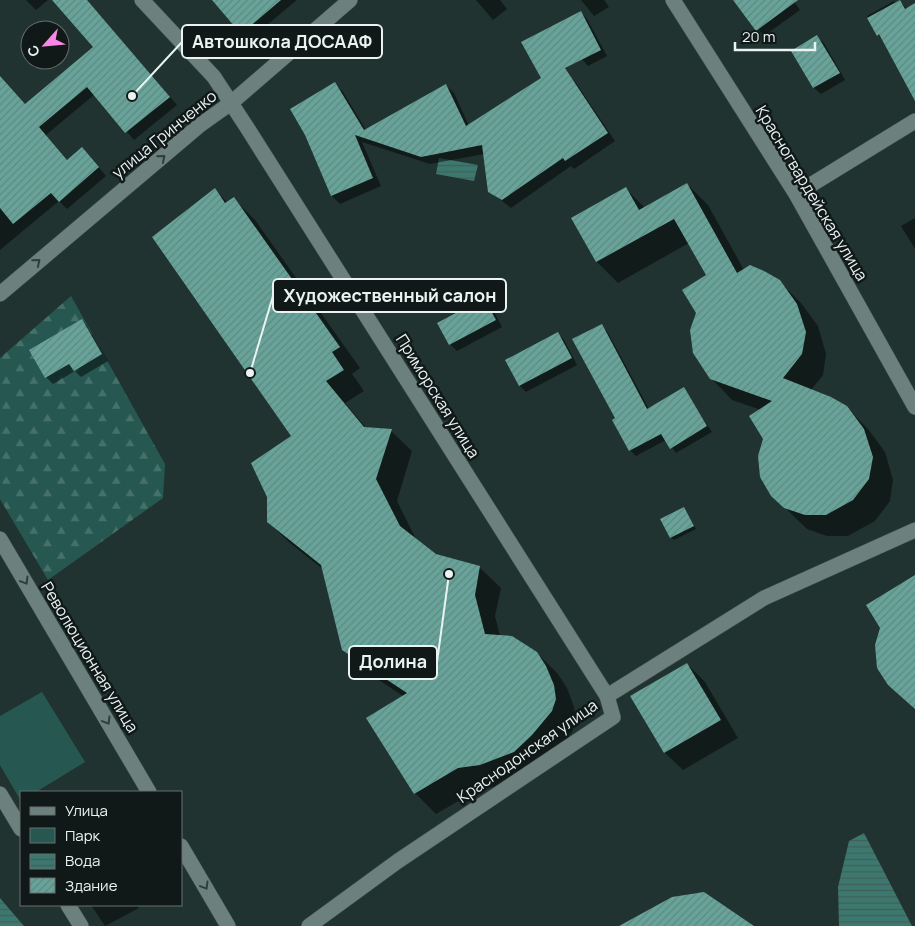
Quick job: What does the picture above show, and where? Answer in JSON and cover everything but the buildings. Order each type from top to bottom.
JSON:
[{"type":"street","name":"Приморская улица","points":[[142,0],[214,77],[607,696]]},
{"type":"street","name":"улица Гринченко","points":[[0,294],[200,125],[231,103],[350,0]]},
{"type":"street","name":"Красногвардейская улица","points":[[673,0],[796,194],[915,407]]},
{"type":"street","points":[[796,194],[915,121]]},
{"type":"street","name":"Краснодонская улица","points":[[309,926],[398,861],[612,716],[607,696],[764,598],[915,530]]},
{"type":"street","name":"Революционная улица","points":[[0,539],[148,791]]},
{"type":"street","points":[[0,794],[20,827]]},
{"type":"street","points":[[182,848],[228,926]]},
{"type":"street","points":[[69,906],[80,926]]},
{"type":"green space","points":[[71,296],[165,464],[163,498],[48,580],[0,499],[0,358]]},
{"type":"green space","points":[[42,692],[85,762],[38,791],[20,791],[20,799],[0,765],[0,716]]},
{"type":"water","points":[[439,158],[478,165],[474,181],[436,174]]},
{"type":"water","points":[[864,833],[912,926],[839,926],[838,887],[849,841]]},
{"type":"water","points":[[0,898],[23,925],[24,926],[0,926]]},
{"type":"place","name":"Автошкола ДОСААФ","points":[[132,96]]},
{"type":"place","name":"Художественный салон","points":[[250,373]]},
{"type":"place","name":"Долина","points":[[449,574]]}]
